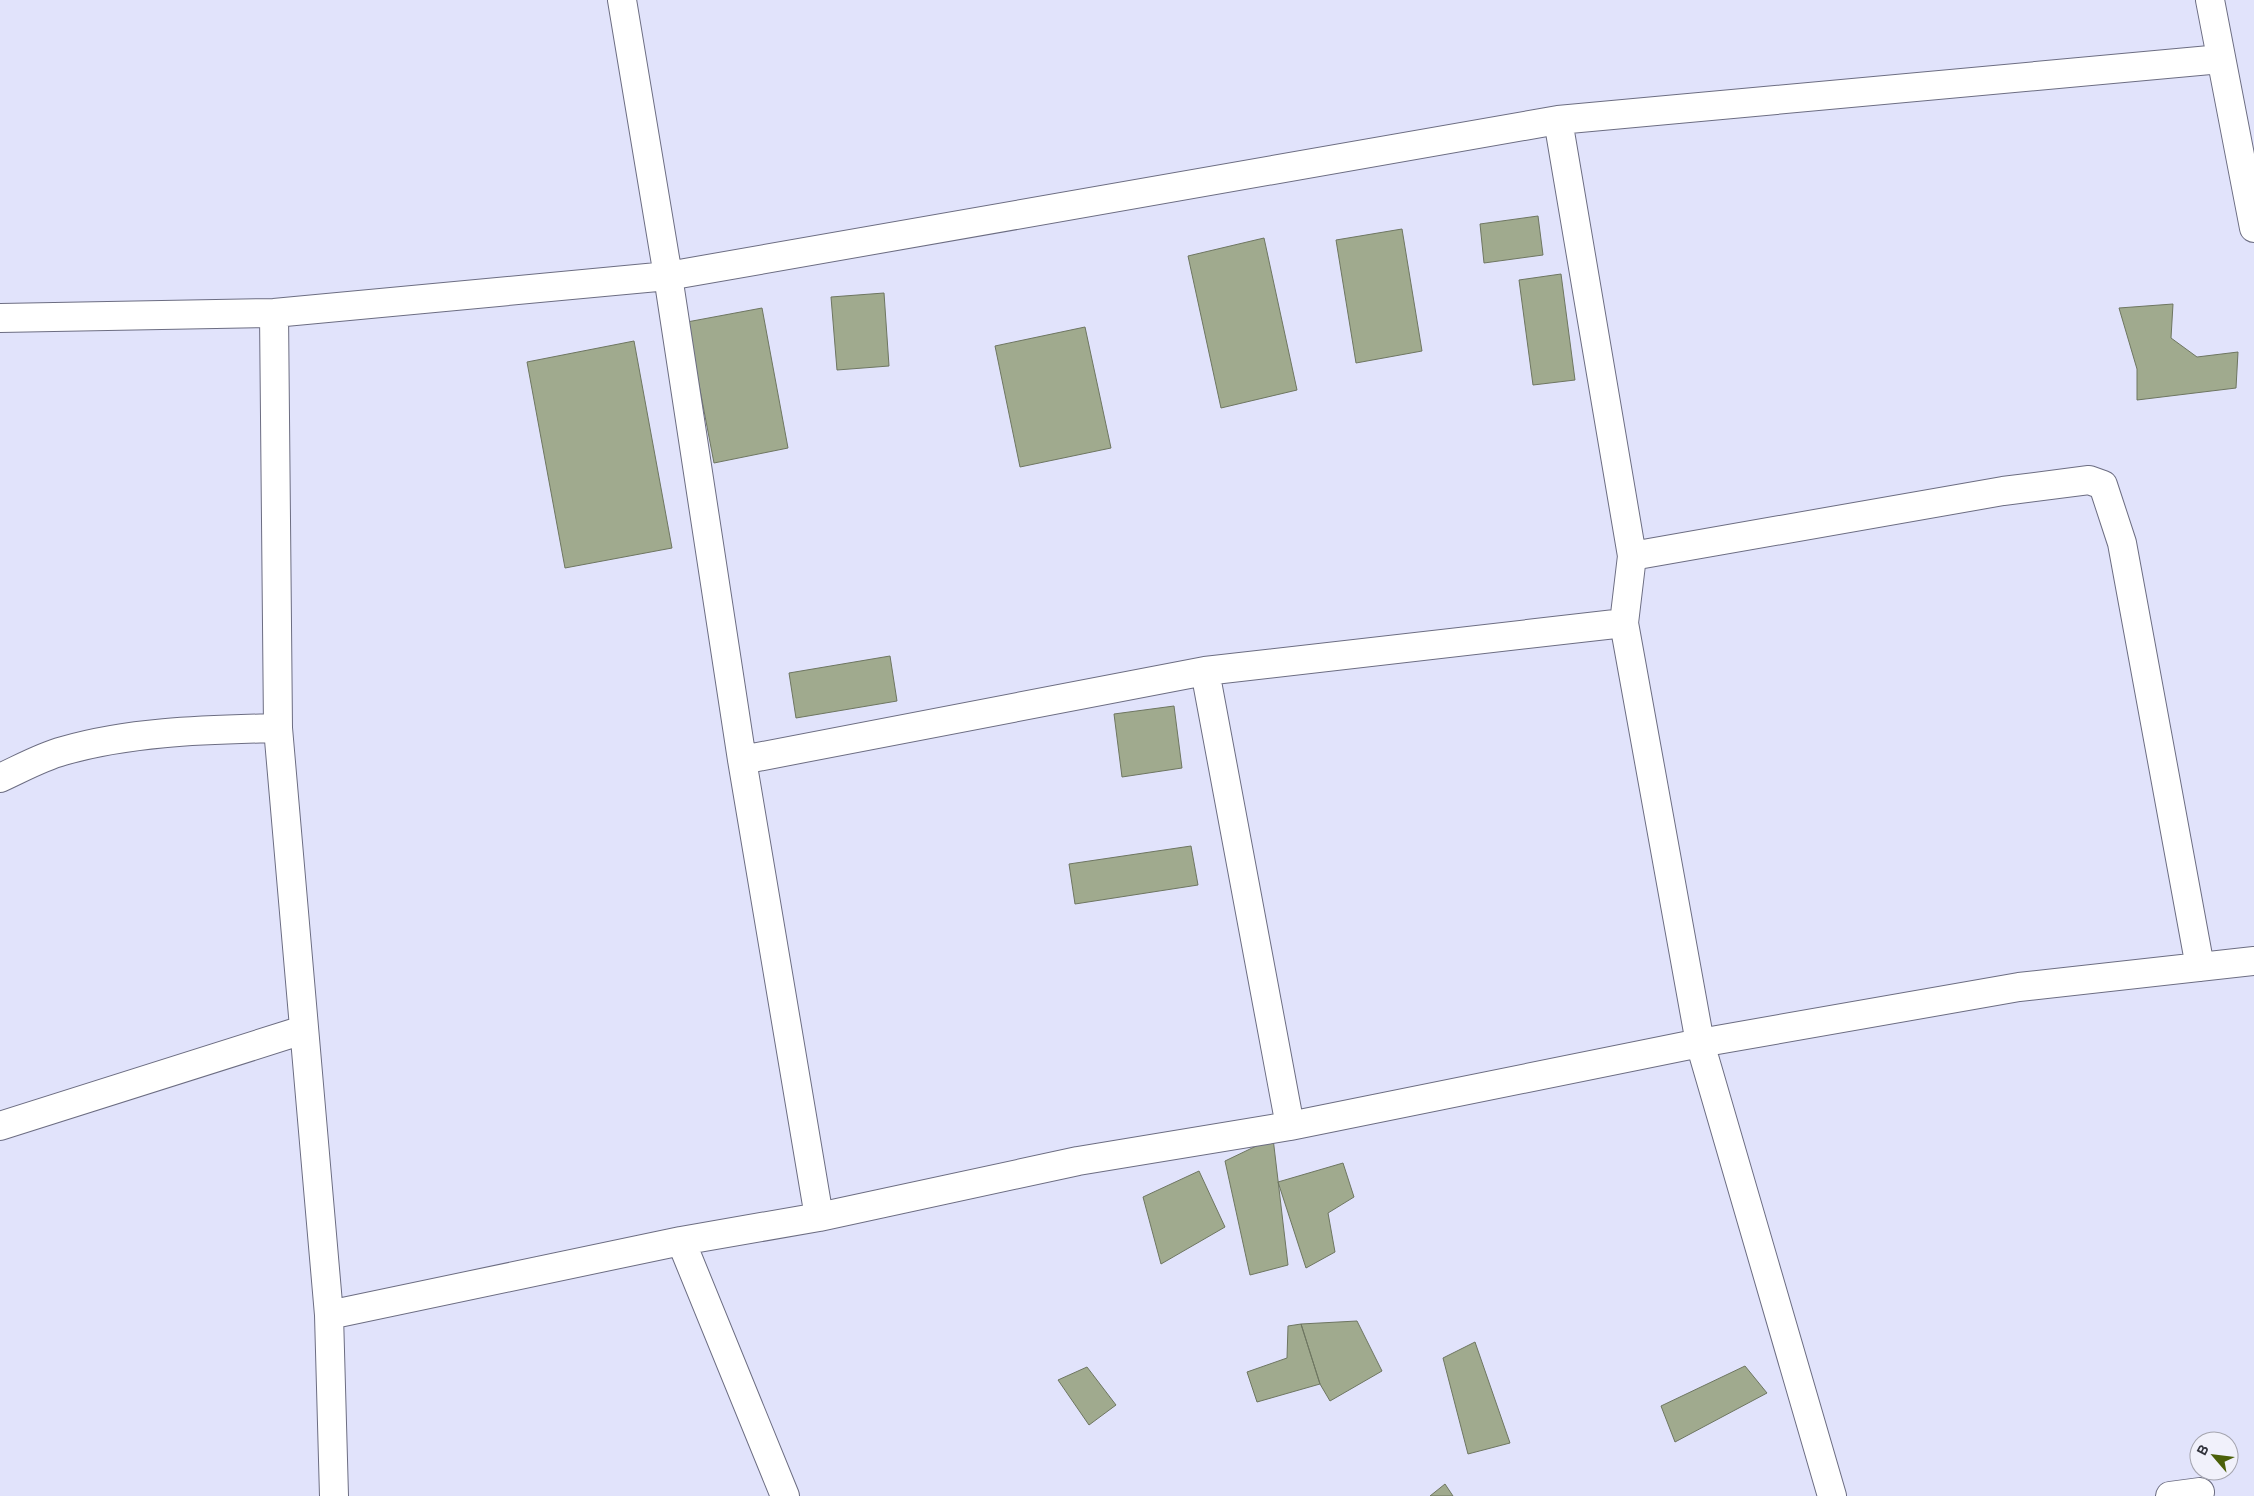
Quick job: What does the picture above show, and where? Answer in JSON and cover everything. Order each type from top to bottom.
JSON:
[{"type":"street","points":[[622,0],[668,276],[742,760],[819,1217]]},
{"type":"street","points":[[2210,0],[2254,228]]},
{"type":"street","points":[[0,318],[274,313],[668,276],[1558,120],[2221,59]]},
{"type":"street","points":[[1558,120],[1632,556],[1624,623],[1700,1043],[1832,1496]]},
{"type":"street","points":[[274,313],[278,728],[329,1315],[334,1496]]},
{"type":"street","points":[[1632,556],[2002,491],[2089,480],[2103,485],[2122,543],[2200,967]]},
{"type":"street","points":[[742,760],[1205,671],[1624,623]]},
{"type":"street","points":[[1205,671],[1290,1126]]},
{"type":"street","points":[[0,778],[61,751],[105,741],[198,730],[278,728]]},
{"type":"street","points":[[329,1315],[681,1241],[819,1217],[1078,1161],[1290,1126],[1700,1043],[2019,987],[2254,961]]},
{"type":"street","points":[[0,1126],[303,1030]]},
{"type":"street","points":[[681,1241],[785,1496]]},
{"type":"street","points":[[2170,1496],[2200,1492]]},
{"type":"building","points":[[1538,216],[1543,255],[1484,263],[1480,224]]},
{"type":"building","points":[[1402,229],[1422,351],[1356,363],[1336,240]]},
{"type":"building","points":[[1264,238],[1297,390],[1221,408],[1188,256]]},
{"type":"building","points":[[1561,274],[1575,380],[1533,385],[1519,280]]},
{"type":"building","points":[[884,293],[889,366],[837,370],[831,297]]},
{"type":"building","points":[[2173,304],[2171,338],[2197,357],[2238,352],[2236,388],[2137,400],[2137,369],[2119,308]]},
{"type":"building","points":[[762,308],[788,448],[714,463],[687,322]]},
{"type":"building","points":[[1085,327],[1111,448],[1020,467],[995,346]]},
{"type":"building","points":[[634,341],[672,548],[565,568],[527,362]]},
{"type":"building","points":[[890,656],[897,701],[796,718],[789,673]]},
{"type":"building","points":[[1174,706],[1182,768],[1122,777],[1114,714]]},
{"type":"building","points":[[1191,846],[1198,885],[1075,904],[1069,864]]},
{"type":"building","points":[[1273,1138],[1288,1265],[1250,1275],[1225,1161]]},
{"type":"building","points":[[1343,1163],[1354,1197],[1328,1213],[1335,1252],[1306,1268],[1278,1182]]},
{"type":"building","points":[[1199,1171],[1225,1227],[1161,1264],[1143,1197]]},
{"type":"building","points":[[1357,1321],[1382,1371],[1330,1401],[1320,1384],[1301,1324]]},
{"type":"building","points":[[1301,1324],[1320,1384],[1257,1402],[1247,1372],[1287,1358],[1288,1326]]},
{"type":"building","points":[[1475,1342],[1510,1443],[1468,1454],[1443,1358]]},
{"type":"building","points":[[1745,1366],[1767,1393],[1675,1442],[1661,1406]]},
{"type":"building","points":[[1087,1367],[1116,1405],[1089,1425],[1058,1380]]},
{"type":"building","points":[[1445,1484],[1453,1496],[1430,1496]]}]
